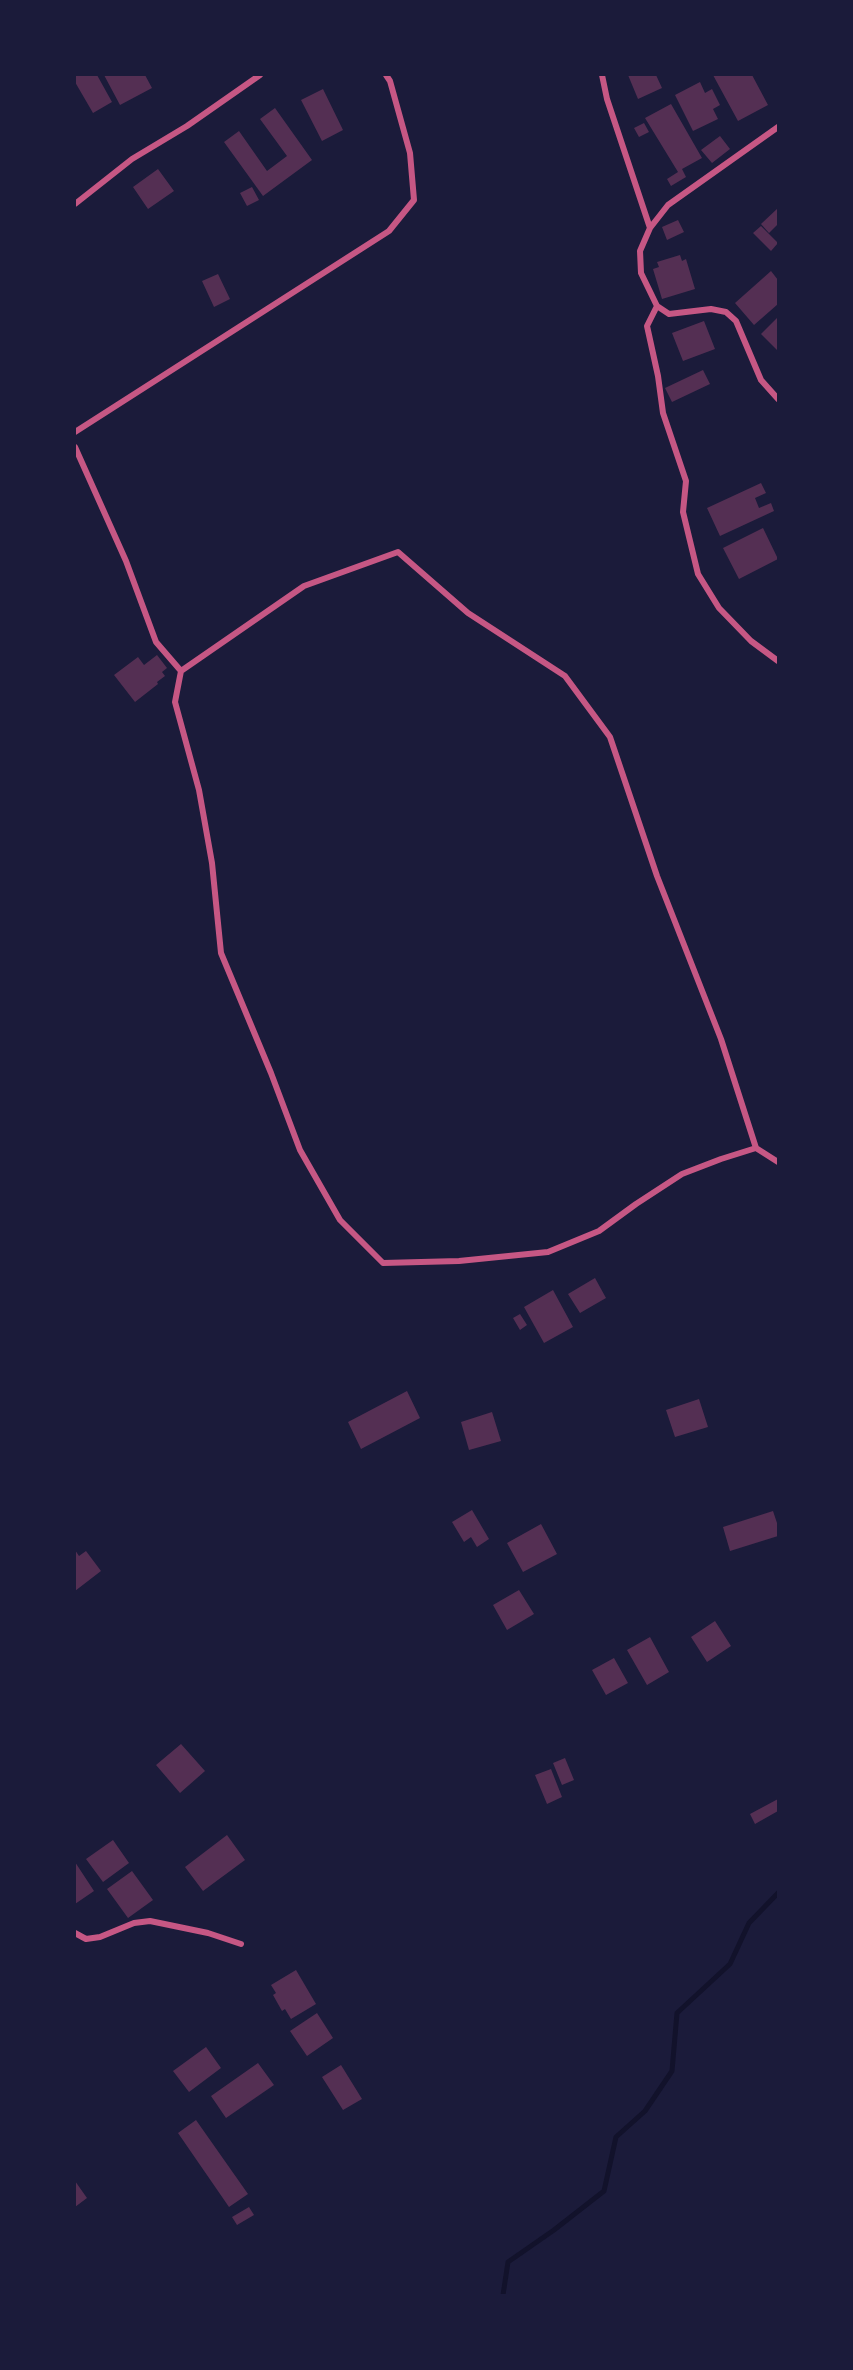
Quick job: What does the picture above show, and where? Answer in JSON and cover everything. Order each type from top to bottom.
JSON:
[{"type":"street","points":[[75,204],[132,159],[188,126],[260,75]]},
{"type":"street","points":[[75,431],[389,231],[414,200],[410,153],[390,81],[386,75]]},
{"type":"street","points":[[602,75],[607,99],[650,228]]},
{"type":"street","points":[[778,127],[668,205],[650,228],[640,251],[641,273],[657,306],[669,314],[711,309],[726,312],[736,321],[760,380],[778,399]]},
{"type":"street","points":[[75,192],[82,198]]},
{"type":"street","points":[[657,306],[647,326],[663,412],[686,481],[683,512],[698,574],[719,608],[751,641],[778,661]]},
{"type":"street","points":[[75,447],[126,561],[156,642],[181,670]]},
{"type":"street","points":[[756,1148],[682,1174],[636,1204],[600,1232],[548,1252],[459,1261],[383,1263],[340,1220],[300,1150],[221,953],[212,863],[199,790],[176,702],[181,670],[304,586],[398,552],[468,613],[565,676],[610,737],[657,876],[721,1039],[756,1148],[778,1162]]},
{"type":"street","points":[[75,1933],[86,1939],[93,1938],[134,1923],[150,1921],[208,1933],[241,1944]]},
{"type":"building","points":[[75,75],[97,75],[112,102],[93,113],[75,82]]},
{"type":"building","points":[[104,75],[145,75],[152,88],[120,105]]},
{"type":"building","points":[[628,75],[656,75],[662,88],[638,99]]},
{"type":"building","points":[[713,75],[752,75],[768,105],[738,121]]},
{"type":"building","points":[[700,82],[705,93],[712,89],[720,105],[713,109],[718,119],[693,131],[675,95]]},
{"type":"building","points":[[323,89],[343,130],[322,141],[301,100]]},
{"type":"building","points":[[671,104],[702,158],[682,169],[686,177],[671,186],[667,179],[678,172],[645,118]]},
{"type":"building","points":[[275,108],[312,160],[263,196],[224,142],[239,131],[267,171],[287,156],[260,119]]},
{"type":"building","points":[[644,123],[649,132],[639,137],[634,128]]},
{"type":"building","points":[[720,136],[730,149],[712,163],[701,150]]},
{"type":"building","points":[[158,169],[174,191],[148,209],[133,187]]},
{"type":"building","points":[[252,187],[259,200],[247,206],[240,193]]},
{"type":"building","points":[[778,208],[778,224],[769,233],[761,224]]},
{"type":"building","points":[[678,220],[684,232],[667,240],[662,227]]},
{"type":"building","points":[[761,226],[778,243],[771,251],[753,233]]},
{"type":"building","points":[[680,255],[682,261],[686,259],[695,289],[662,299],[653,269],[659,267],[657,262]]},
{"type":"building","points":[[771,271],[778,280],[778,304],[754,325],[735,303]]},
{"type":"building","points":[[218,274],[230,299],[214,307],[202,281]]},
{"type":"building","points":[[778,317],[778,351],[761,334]]},
{"type":"building","points":[[704,321],[715,349],[683,361],[672,333]]},
{"type":"building","points":[[703,370],[710,384],[672,402],[665,388]]},
{"type":"building","points":[[761,483],[766,493],[755,498],[759,508],[771,503],[774,511],[720,536],[707,508]]},
{"type":"building","points":[[763,528],[778,559],[739,579],[723,548]]},
{"type":"building","points":[[157,655],[167,668],[162,672],[165,676],[135,702],[114,675],[138,657],[144,665]]},
{"type":"building","points":[[595,1278],[606,1298],[580,1313],[568,1294]]},
{"type":"building","points":[[553,1290],[573,1327],[544,1343],[524,1307]]},
{"type":"building","points":[[520,1314],[527,1325],[520,1330],[513,1318]]},
{"type":"building","points":[[407,1391],[420,1418],[361,1449],[348,1422]]},
{"type":"building","points":[[699,1399],[708,1427],[675,1437],[666,1410]]},
{"type":"building","points":[[492,1412],[501,1441],[469,1450],[461,1422]]},
{"type":"building","points":[[472,1510],[489,1539],[477,1547],[471,1537],[464,1542],[452,1522]]},
{"type":"building","points":[[773,1511],[778,1526],[778,1536],[730,1551],[723,1527]]},
{"type":"building","points":[[541,1524],[557,1554],[523,1572],[507,1543]]},
{"type":"building","points":[[75,1550],[79,1556],[86,1551],[101,1571],[75,1591]]},
{"type":"building","points":[[519,1590],[534,1614],[507,1630],[493,1605]]},
{"type":"building","points":[[715,1621],[731,1646],[707,1662],[691,1637]]},
{"type":"building","points":[[650,1637],[669,1672],[647,1685],[627,1650]]},
{"type":"building","points":[[614,1658],[628,1683],[606,1695],[592,1670]]},
{"type":"building","points":[[181,1744],[205,1771],[180,1793],[156,1765]]},
{"type":"building","points":[[565,1758],[574,1780],[562,1785],[553,1763]]},
{"type":"building","points":[[551,1769],[562,1797],[547,1804],[535,1775]]},
{"type":"building","points":[[778,1799],[778,1811],[755,1824],[750,1814]]},
{"type":"building","points":[[227,1835],[245,1860],[203,1891],[185,1867]]},
{"type":"building","points":[[113,1840],[129,1863],[103,1882],[86,1859]]},
{"type":"building","points":[[75,1862],[94,1891],[75,1904]]},
{"type":"building","points":[[132,1871],[153,1900],[128,1918],[107,1889]]},
{"type":"building","points":[[296,1970],[316,2004],[291,2019],[285,2009],[282,2011],[273,1995],[276,1993],[271,1985]]},
{"type":"building","points":[[317,2013],[333,2038],[307,2056],[290,2031]]},
{"type":"building","points":[[206,2047],[221,2068],[189,2092],[173,2071]]},
{"type":"building","points":[[258,2063],[274,2085],[226,2118],[211,2096]]},
{"type":"building","points":[[341,2065],[362,2099],[343,2110],[322,2077]]},
{"type":"building","points":[[196,2120],[248,2194],[229,2207],[178,2133]]},
{"type":"building","points":[[75,2181],[87,2198],[75,2207]]},
{"type":"building","points":[[249,2207],[254,2215],[237,2225],[232,2217]]},
{"type":"waterway","points":[[503,2295],[508,2262],[604,2191],[616,2137],[645,2111],[672,2071],[677,2013],[730,1964],[749,1923],[778,1893]]}]
